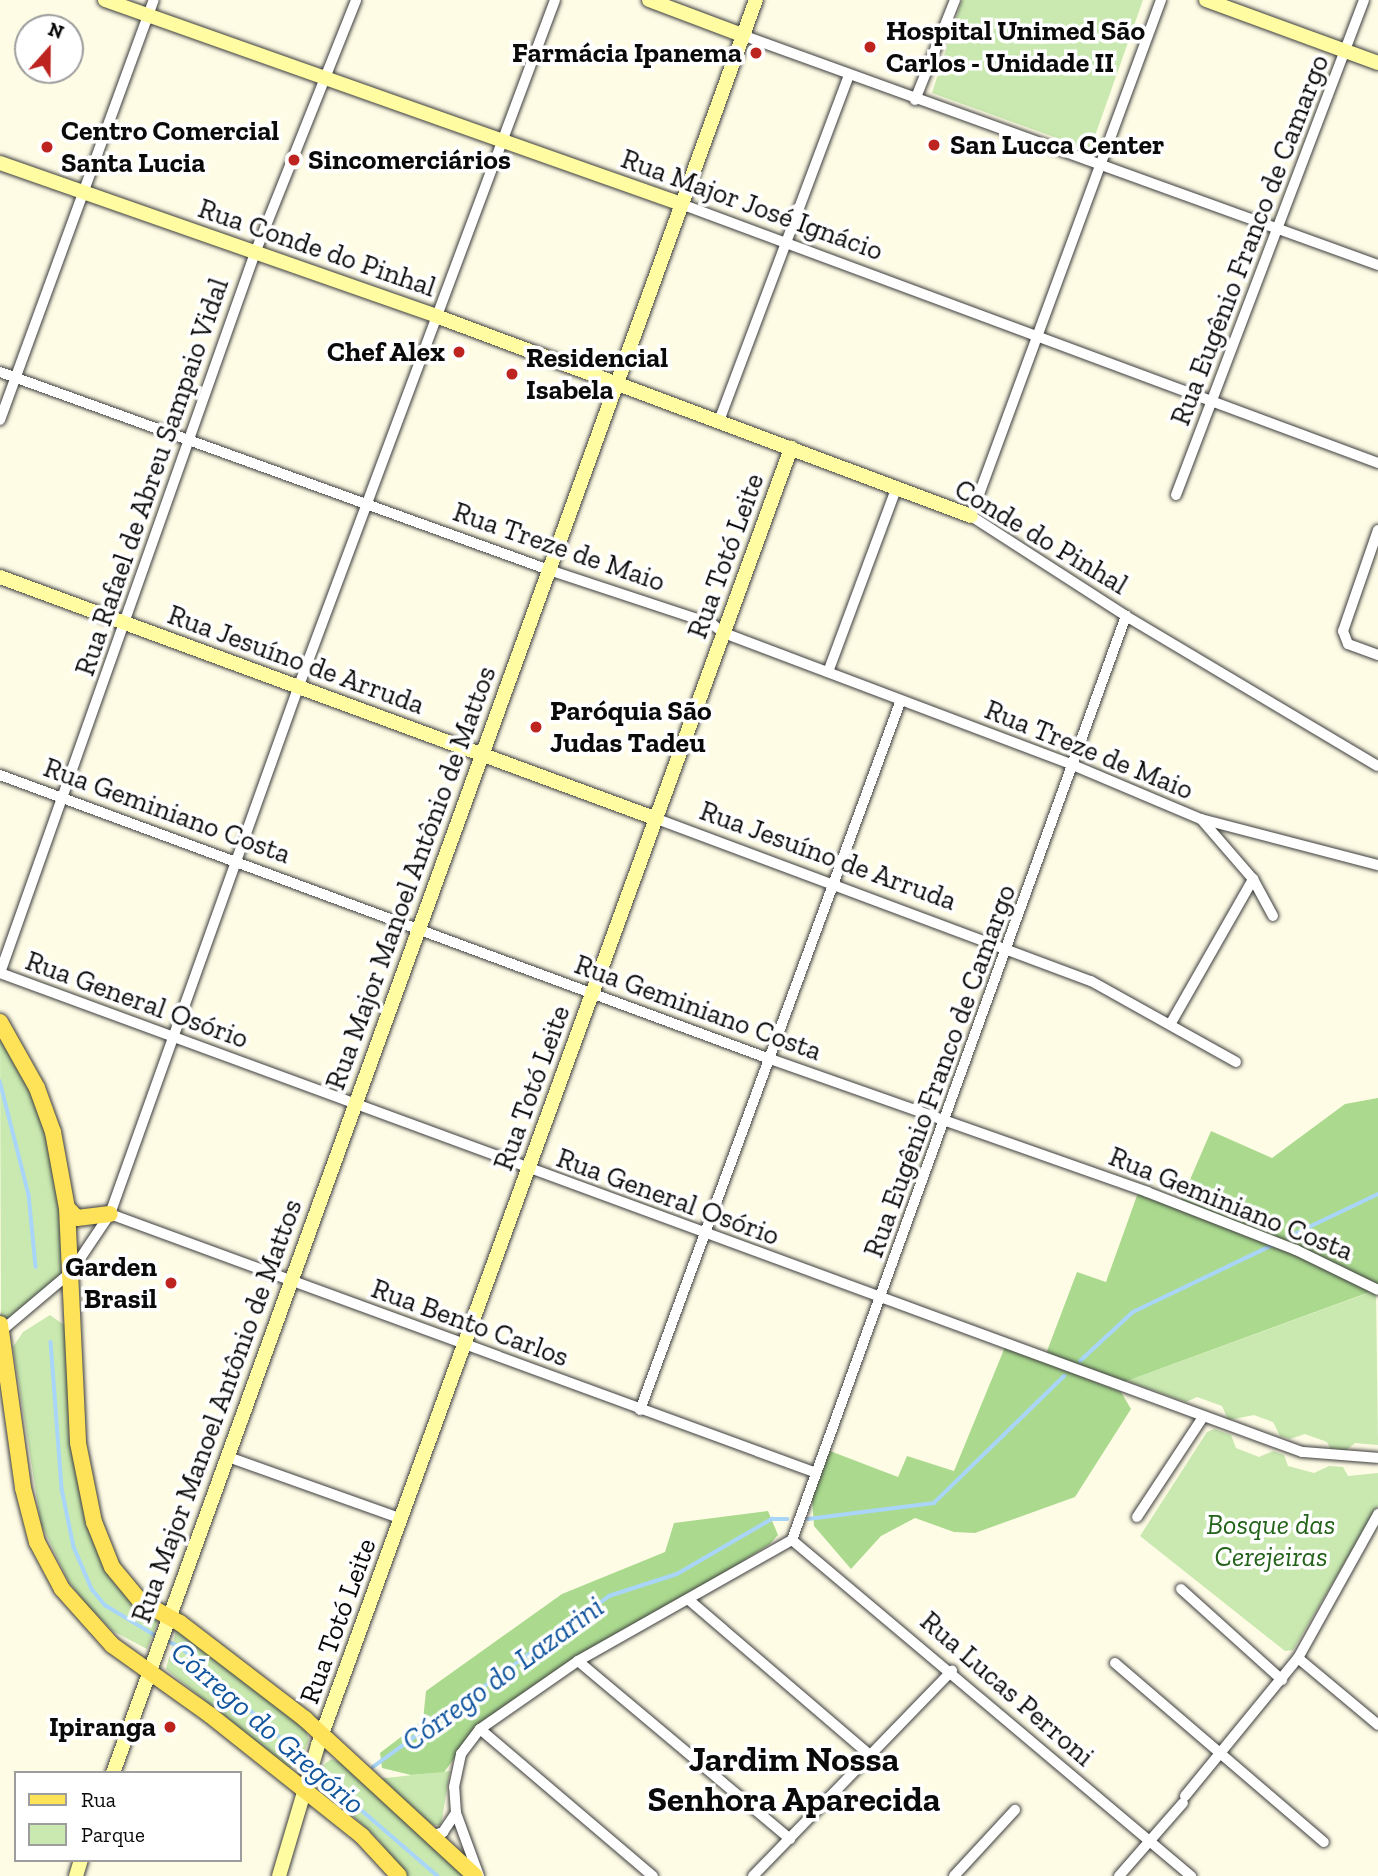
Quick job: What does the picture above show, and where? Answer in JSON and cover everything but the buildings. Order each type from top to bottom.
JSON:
[{"type":"main road","points":[[0,1022],[37,1088],[53,1132],[67,1208],[75,1412],[94,1522],[112,1567],[125,1587],[166,1623],[255,1679],[320,1740],[477,1876]]},
{"type":"main road","points":[[67,1208],[77,1218],[110,1214]]},
{"type":"main road","points":[[0,1329],[3,1374],[23,1488],[48,1566],[96,1630],[151,1665],[308,1785],[362,1836],[399,1876]]},
{"type":"street","name":"Rua Major José Ignácio","points":[[106,0],[681,204],[1378,463]]},
{"type":"street","points":[[0,420],[154,0]]},
{"type":"street","name":"Rua Rafael de Abreu Sampaio Vidal","points":[[0,973],[255,253],[355,0]]},
{"type":"street","points":[[0,1329],[71,1272],[110,1214],[298,688],[555,0]]},
{"type":"street","points":[[649,0],[915,100],[1378,265]]},
{"type":"street","name":"Rua Major Manoel Antônio de Mattos","points":[[114,1771],[417,928],[756,0]]},
{"type":"street","points":[[915,100],[955,0]]},
{"type":"street","points":[[971,516],[1161,0]]},
{"type":"street","points":[[1206,0],[1378,63]]},
{"type":"street","name":"Rua Eugênio Franco de Camargo","points":[[1176,495],[1364,0]]},
{"type":"street","points":[[719,421],[784,242],[849,76]]},
{"type":"street","name":"Rua Conde do Pinhal","points":[[0,163],[436,316],[616,386]]},
{"type":"street","name":"Rua Treze de Maio","points":[[0,372],[550,570],[712,624],[724,634],[1073,765],[1202,819],[1378,865]]},
{"type":"street","name":"Conde do Pinhal","points":[[616,386],[897,486],[971,516],[1126,616],[1378,766]]},
{"type":"street","name":"Rua Totó Leite","points":[[279,1876],[320,1740],[791,448]]},
{"type":"street","points":[[828,672],[897,486]]},
{"type":"street","points":[[1378,530],[1344,639],[1378,655]]},
{"type":"street","name":"Rua Jesuíno de Arruda","points":[[0,578],[1009,948],[1091,981],[1171,1023],[1236,1062]]},
{"type":"street","name":"Rua Eugênio Franco de Camargo","points":[[792,1539],[814,1472],[1009,948],[1126,616]]},
{"type":"street","points":[[640,1410],[901,700]]},
{"type":"street","name":"Rua Geminiano Costa","points":[[0,775],[1296,1250],[1378,1290]]},
{"type":"street","points":[[1202,819],[1253,878],[1273,916]]},
{"type":"street","points":[[1171,1023],[1253,878]]},
{"type":"street","name":"Rua General Osório","points":[[0,973],[880,1300],[1302,1452],[1378,1458]]},
{"type":"street","name":"Rua Bento Carlos","points":[[110,1214],[814,1472]]},
{"type":"street","points":[[1137,1517],[1203,1417]]},
{"type":"street","points":[[228,1457],[402,1519]]},
{"type":"street","points":[[1119,1876],[1298,1658],[1378,1514]]},
{"type":"street","points":[[477,1876],[456,1813],[458,1762],[480,1728],[578,1661],[792,1539]]},
{"type":"street","name":"Rua Lucas Perroni","points":[[792,1539],[952,1671],[1191,1876]]},
{"type":"street","points":[[1181,1589],[1282,1680]]},
{"type":"street","points":[[689,1600],[870,1755]]},
{"type":"street","points":[[1298,1658],[1378,1725]]},
{"type":"street","points":[[578,1661],[790,1839]]},
{"type":"street","points":[[1115,1663],[1324,1842]]},
{"type":"street","points":[[753,1876],[952,1671]]},
{"type":"street","points":[[480,1728],[653,1876]]},
{"type":"street","points":[[954,1876],[1015,1810]]},
{"type":"street","points":[[431,1836],[443,1832],[456,1813]]},
{"type":"green space","points":[[962,0],[1143,0],[1090,150],[932,93]]},
{"type":"green space","points":[[0,1022],[37,1088],[71,1272],[1,1331]]},
{"type":"green space","points":[[1378,1098],[1378,1289],[1116,1385],[1044,1359],[1077,1272],[1106,1282],[1139,1190],[1179,1205],[1211,1131],[1272,1158],[1345,1104]]},
{"type":"green space","points":[[1376,1290],[1378,1445],[1355,1443],[1343,1453],[1331,1450],[1327,1442],[1305,1434],[1290,1439],[1280,1436],[1273,1422],[1254,1415],[1228,1420],[1222,1406],[1197,1397],[1186,1402],[1127,1381]]},
{"type":"green space","points":[[50,1315],[67,1327],[69,1436],[88,1526],[109,1577],[134,1605],[158,1621],[147,1649],[113,1631],[84,1602],[68,1580],[41,1524],[13,1347],[23,1332]]},
{"type":"green space","points":[[1005,1347],[1121,1392],[1131,1409],[1075,1497],[975,1533],[954,1532],[915,1518],[881,1536],[851,1569],[814,1526],[812,1498],[830,1451],[898,1477],[907,1456],[954,1471]]},
{"type":"green space","name":"Bosque das Cerejeiras","points":[[1214,1429],[1231,1435],[1236,1448],[1259,1457],[1273,1451],[1284,1455],[1288,1466],[1314,1473],[1329,1466],[1343,1467],[1348,1476],[1378,1473],[1378,1506],[1293,1650],[1285,1651],[1140,1536],[1207,1432]]},
{"type":"green space","points":[[768,1511],[778,1535],[770,1544],[480,1725],[444,1772],[411,1775],[382,1768],[380,1753],[423,1720],[426,1691],[562,1594],[665,1552],[674,1523]]},
{"type":"green space","points":[[176,1631],[186,1633],[305,1729],[309,1740],[298,1767],[287,1767],[166,1669]]},
{"type":"green space","points":[[331,1759],[342,1763],[467,1876],[407,1876],[377,1838],[317,1784],[321,1767]]},
{"type":"green space","points":[[450,1771],[441,1825],[433,1825],[376,1779]]},
{"type":"waterway","name":"Córrego do Gregório","points":[[0,1081],[29,1195],[36,1267]]},
{"type":"waterway","name":"Córrego do Lazarini","points":[[1288,1237],[1378,1194]]},
{"type":"waterway","name":"Córrego do Lazarini","points":[[1080,1361],[1133,1312],[1273,1245]]},
{"type":"waterway","name":"Córrego do Gregório","points":[[51,1342],[62,1489],[74,1547],[92,1589],[105,1605],[158,1637]]},
{"type":"waterway","name":"Córrego do Lazarini","points":[[808,1519],[934,1503],[1064,1376]]},
{"type":"waterway","name":"Córrego do Lazarini","points":[[373,1767],[609,1596],[677,1574],[772,1519],[787,1519]]},
{"type":"waterway","name":"Córrego do Gregório","points":[[165,1640],[181,1647],[307,1762]]},
{"type":"waterway","name":"Córrego do Gregório","points":[[315,1770],[438,1876]]},
{"type":"place","name":"Hospital Unimed São Carlos - Unidade II","points":[[870,47]]},
{"type":"place","name":"Farmácia Ipanema","points":[[756,53]]},
{"type":"place","name":"San Lucca Center","points":[[934,145]]},
{"type":"place","name":"Centro Comercial Santa Lucia","points":[[47,147]]},
{"type":"place","name":"Sincomerciários","points":[[294,160]]},
{"type":"place","name":"Chef Alex","points":[[459,352]]},
{"type":"place","name":"Residencial Isabela","points":[[512,374]]},
{"type":"place","name":"Paróquia São Judas Tadeu","points":[[536,727]]},
{"type":"place","name":"Garden Brasil","points":[[171,1283]]},
{"type":"place","name":"Ipiranga","points":[[170,1727]]},
{"type":"district","name":"Jardim Nossa Senhora Aparecida","points":[[794,1779]]}]
